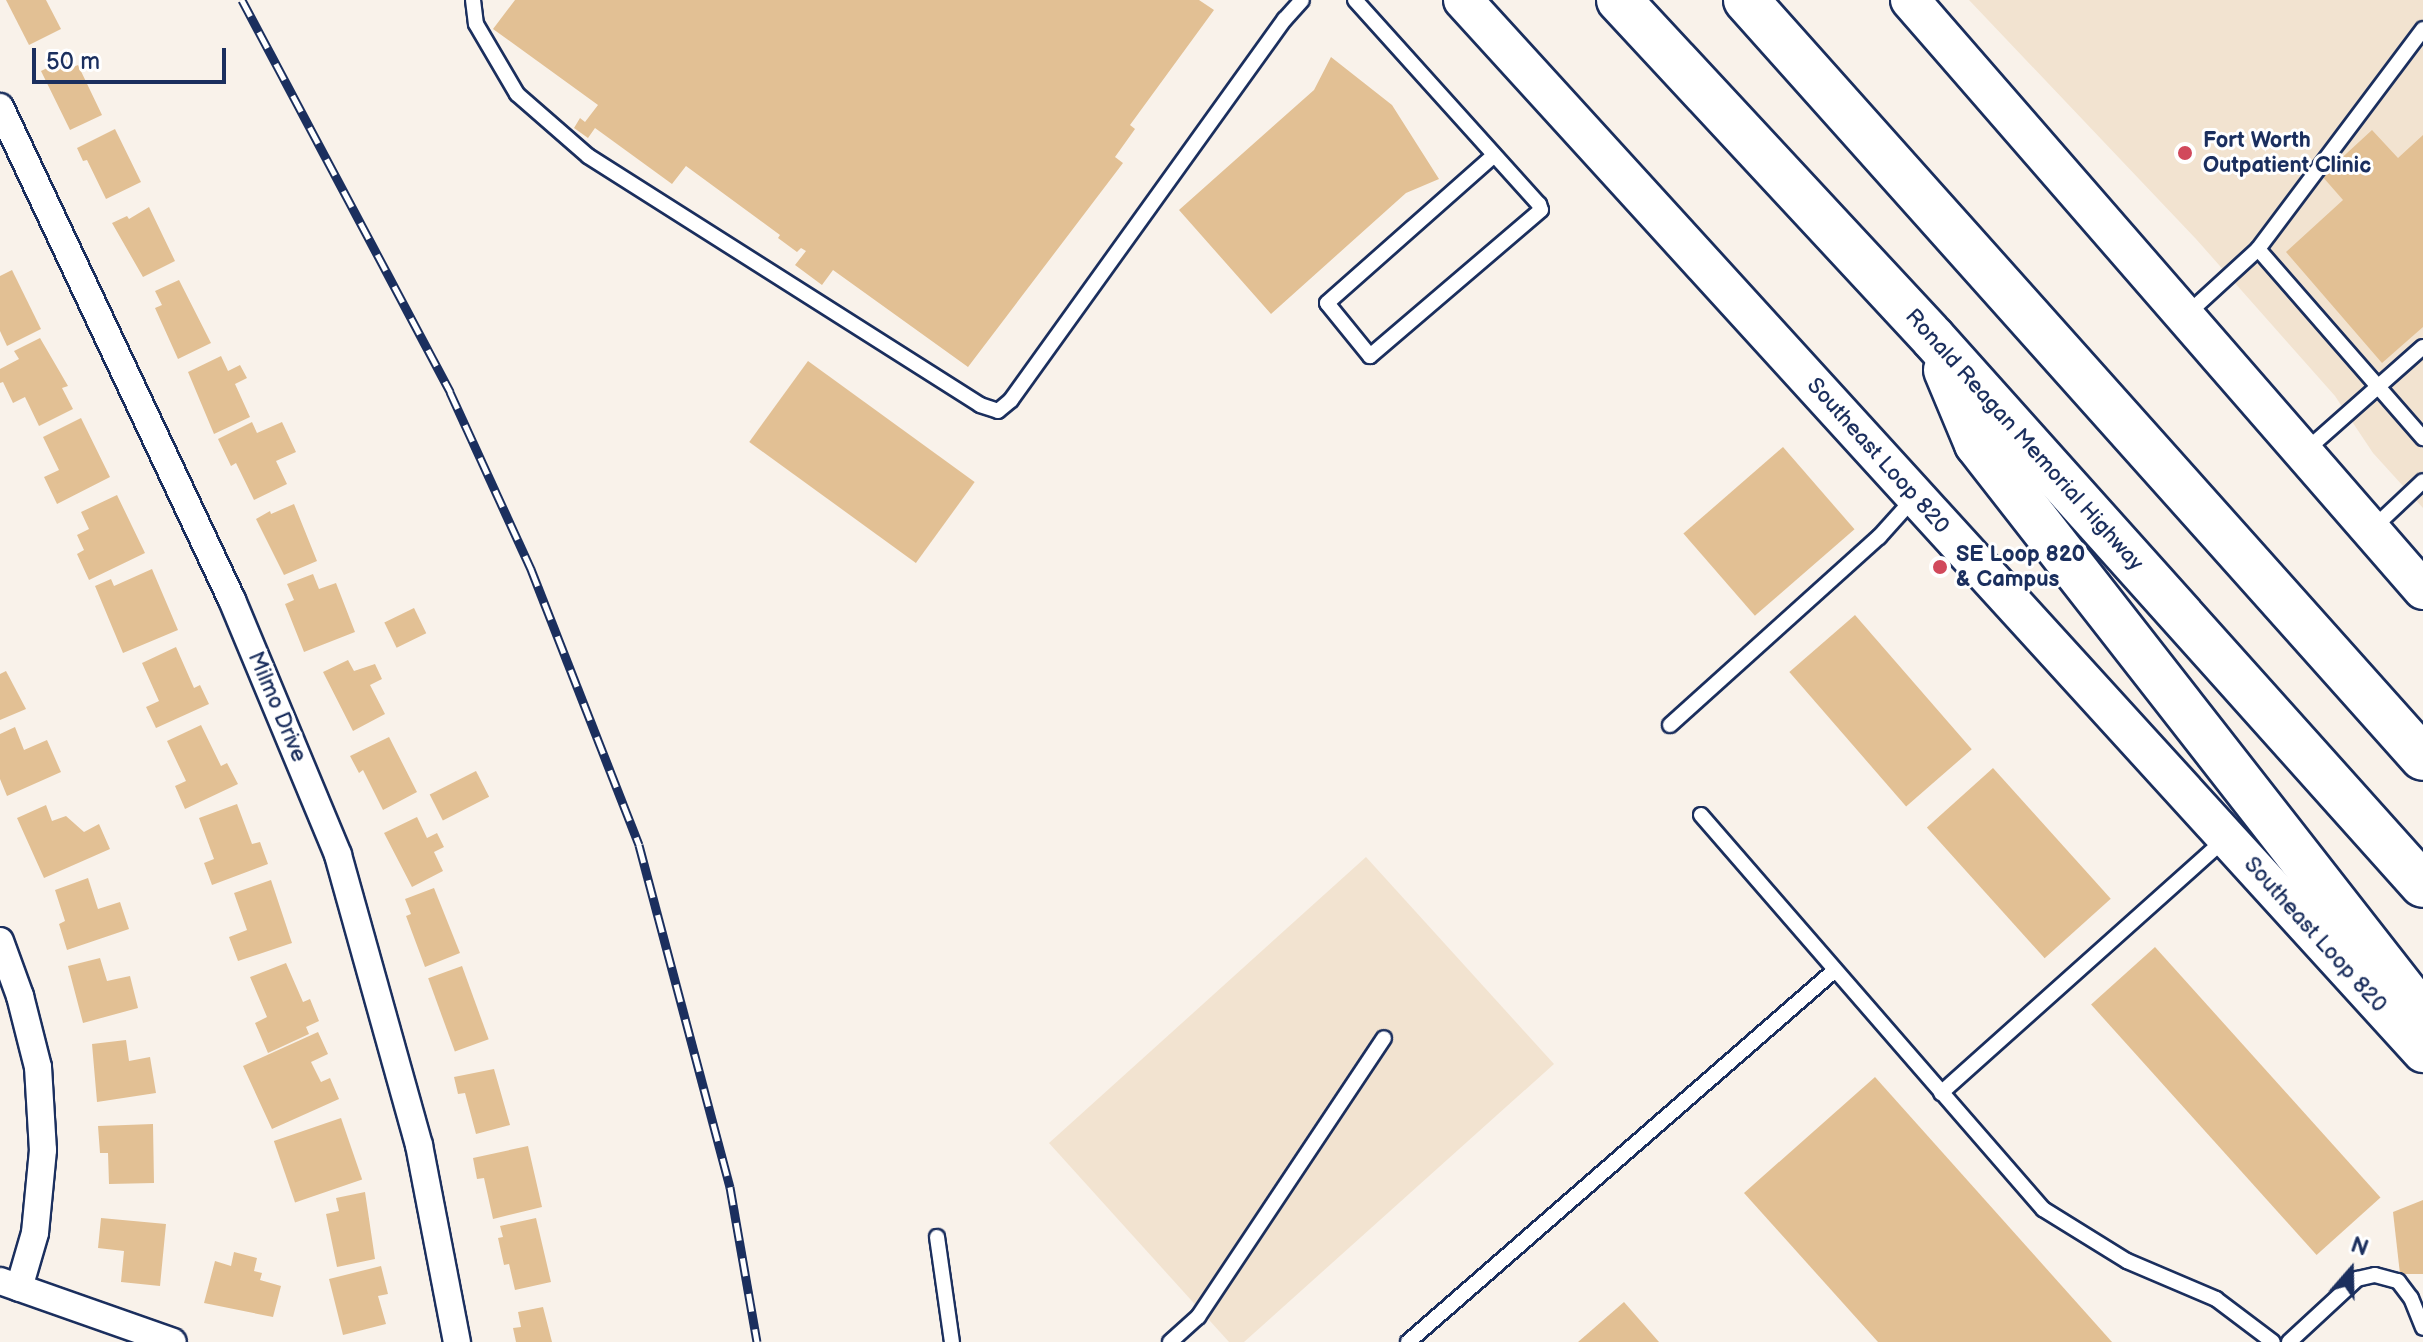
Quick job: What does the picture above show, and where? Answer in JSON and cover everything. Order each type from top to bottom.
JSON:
[{"type":"highway","name":"Ronald Reagan Memorial Highway","points":[[1619,0],[1933,338],[2423,885]]},
{"type":"highway","points":[[1746,0],[2423,758]]},
{"type":"highway","points":[[1933,338],[1977,444],[2423,1015]]},
{"type":"main road","name":"Southeast Loop 820","points":[[1463,0],[2423,1053]]},
{"type":"main road","points":[[1919,3],[2423,590]]},
{"type":"street","name":"Milmo Drive","points":[[3,120],[232,600],[338,855],[419,1145],[457,1342]]},
{"type":"street","points":[[0,941],[20,996],[38,1067],[43,1150],[35,1233],[10,1284],[173,1342]]},
{"type":"lane","points":[[473,0],[476,24],[517,94],[588,156],[980,405],[998,411],[1011,400],[1285,19],[1302,0]]},
{"type":"lane","points":[[1355,0],[1539,204],[1539,216],[1370,356],[1327,303],[1494,155]]},
{"type":"lane","points":[[2185,316],[2258,249],[2423,29]]},
{"type":"lane","points":[[2258,249],[2423,438]]},
{"type":"lane","points":[[2303,453],[2423,347]]},
{"type":"lane","points":[[2371,530],[2423,481]]},
{"type":"lane","points":[[1670,725],[1879,537],[1915,496]]},
{"type":"lane","points":[[1701,815],[2043,1209],[2127,1261],[2216,1299],[2273,1342]]},
{"type":"lane","points":[[1941,1093],[2227,838]]},
{"type":"lane","points":[[1408,1342],[1835,970]]},
{"type":"lane","points":[[1170,1342],[1198,1317],[1384,1038]]},
{"type":"lane","points":[[937,1237],[952,1342]]},
{"type":"lane","points":[[2289,1342],[2357,1279],[2375,1275],[2398,1281],[2411,1298],[2423,1328]]},
{"type":"shaded area","points":[[1969,0],[2423,0],[2423,508],[2373,453],[2335,396],[2196,239]]},
{"type":"shaded area","points":[[1366,857],[1554,1064],[1244,1342],[1229,1342],[1049,1143]]},
{"type":"building","points":[[6,0],[46,0],[61,29],[29,45]]},
{"type":"building","points":[[515,0],[1199,0],[1214,10],[1130,125],[1135,129],[1115,157],[1123,163],[968,367],[833,270],[822,285],[795,265],[806,251],[801,248],[797,252],[778,238],[780,235],[686,166],[672,184],[595,128],[588,138],[574,128],[580,118],[585,122],[598,105],[493,29]]},
{"type":"building","points":[[1331,57],[1392,105],[1439,179],[1406,193],[1271,314],[1179,210],[1314,90]]},
{"type":"building","points":[[66,59],[71,68],[78,65],[102,115],[70,130],[41,71]]},
{"type":"building","points":[[115,129],[141,182],[106,199],[87,160],[83,161],[77,148]]},
{"type":"building","points":[[2372,130],[2398,158],[2423,135],[2423,327],[2382,363],[2286,252],[2343,200],[2322,176]]},
{"type":"building","points":[[149,207],[175,261],[143,277],[112,223],[127,216],[129,219]]},
{"type":"building","points":[[12,270],[41,329],[7,346],[0,331],[0,276]]},
{"type":"building","points":[[179,280],[211,343],[178,359],[155,308],[162,305],[155,291]]},
{"type":"building","points":[[40,338],[68,386],[62,388],[73,409],[39,426],[25,397],[13,403],[3,382],[0,383],[0,369],[19,359],[14,351]]},
{"type":"building","points":[[221,356],[228,371],[240,365],[247,378],[235,384],[250,417],[214,434],[188,372]]},
{"type":"building","points":[[808,361],[975,482],[916,563],[749,442]]},
{"type":"building","points":[[81,418],[110,477],[57,504],[44,477],[59,470],[43,437]]},
{"type":"building","points":[[252,422],[257,433],[282,422],[296,452],[276,461],[287,484],[254,500],[236,463],[231,466],[218,439]]},
{"type":"building","points":[[1783,447],[1855,529],[1755,616],[1683,534]]},
{"type":"building","points":[[117,495],[145,553],[89,580],[77,554],[84,550],[77,535],[89,529],[81,512]]},
{"type":"building","points":[[294,504],[317,561],[284,575],[256,519]]},
{"type":"building","points":[[152,569],[178,630],[123,653],[95,586],[111,579],[114,586]]},
{"type":"building","points":[[313,574],[319,589],[336,583],[355,632],[304,652],[285,604],[294,600],[287,584]]},
{"type":"building","points":[[414,608],[426,633],[397,648],[384,622]]},
{"type":"building","points":[[1855,615],[1972,749],[1906,806],[1789,672]]},
{"type":"building","points":[[176,647],[194,688],[200,685],[209,704],[156,728],[146,707],[159,701],[142,663]]},
{"type":"building","points":[[348,660],[354,671],[375,664],[382,679],[370,685],[385,714],[353,731],[323,672]]},
{"type":"building","points":[[6,671],[26,709],[0,720],[0,674]]},
{"type":"building","points":[[201,725],[221,766],[227,763],[238,784],[185,809],[175,786],[186,781],[167,741]]},
{"type":"building","points":[[15,727],[24,750],[47,740],[61,772],[7,796],[0,779],[0,734]]},
{"type":"building","points":[[389,737],[417,792],[383,810],[363,770],[359,773],[350,756]]},
{"type":"building","points":[[1993,768],[2111,899],[2045,958],[1927,828]]},
{"type":"building","points":[[476,771],[489,797],[443,820],[430,795]]},
{"type":"building","points":[[237,804],[252,844],[260,842],[268,864],[212,885],[204,863],[214,859],[199,818]]},
{"type":"building","points":[[46,805],[52,821],[66,816],[84,832],[99,824],[110,849],[44,878],[17,818]]},
{"type":"building","points":[[417,817],[427,838],[437,833],[444,847],[434,852],[443,871],[412,887],[384,833]]},
{"type":"building","points":[[88,878],[98,909],[120,902],[129,929],[67,950],[59,924],[65,921],[55,890]]},
{"type":"building","points":[[271,880],[292,943],[238,961],[229,937],[247,930],[234,893]]},
{"type":"building","points":[[434,888],[460,953],[425,967],[406,916],[411,914],[405,899]]},
{"type":"building","points":[[2155,947],[2380,1197],[2317,1255],[2091,1005]]},
{"type":"building","points":[[100,958],[107,981],[130,976],[138,1008],[83,1023],[68,966]]},
{"type":"building","points":[[286,963],[303,1002],[310,999],[319,1021],[306,1027],[309,1034],[268,1053],[255,1023],[267,1017],[250,977]]},
{"type":"building","points":[[462,966],[489,1039],[455,1052],[428,978]]},
{"type":"building","points":[[318,1032],[328,1054],[311,1062],[321,1082],[330,1078],[339,1099],[272,1129],[243,1066]]},
{"type":"building","points":[[126,1040],[129,1061],[150,1057],[156,1093],[97,1102],[92,1044]]},
{"type":"building","points":[[494,1069],[510,1125],[476,1134],[465,1093],[458,1094],[454,1077]]},
{"type":"building","points":[[1875,1077],[2112,1342],[1878,1342],[1744,1193]]},
{"type":"building","points":[[341,1118],[362,1179],[295,1203],[274,1141]]},
{"type":"building","points":[[153,1124],[154,1183],[109,1184],[108,1153],[100,1153],[98,1126]]},
{"type":"building","points":[[528,1146],[542,1207],[493,1219],[484,1178],[477,1179],[473,1158]]},
{"type":"building","points":[[365,1192],[375,1259],[337,1267],[326,1214],[339,1211],[336,1198]]},
{"type":"building","points":[[2423,1200],[2423,1274],[2400,1274],[2393,1212]]},
{"type":"building","points":[[101,1218],[166,1224],[160,1286],[121,1282],[124,1251],[98,1248]]},
{"type":"building","points":[[536,1218],[551,1282],[515,1290],[509,1264],[504,1265],[498,1238],[503,1237],[500,1226]]},
{"type":"building","points":[[234,1252],[257,1258],[254,1271],[262,1273],[260,1280],[281,1286],[273,1317],[204,1303],[215,1261],[231,1266]]},
{"type":"building","points":[[381,1266],[388,1294],[378,1296],[386,1324],[343,1335],[329,1279]]},
{"type":"building","points":[[1624,1302],[1659,1342],[1578,1342]]},
{"type":"building","points":[[543,1307],[552,1342],[516,1342],[513,1328],[521,1327],[518,1312]]},
{"type":"railway","points":[[242,0],[450,392],[531,569],[639,845],[730,1187],[757,1342]]},
{"type":"place","name":"Fort Worth Outpatient Clinic","points":[[2185,153]]},
{"type":"place","name":"SE Loop 820 & Campus","points":[[1940,567]]}]
